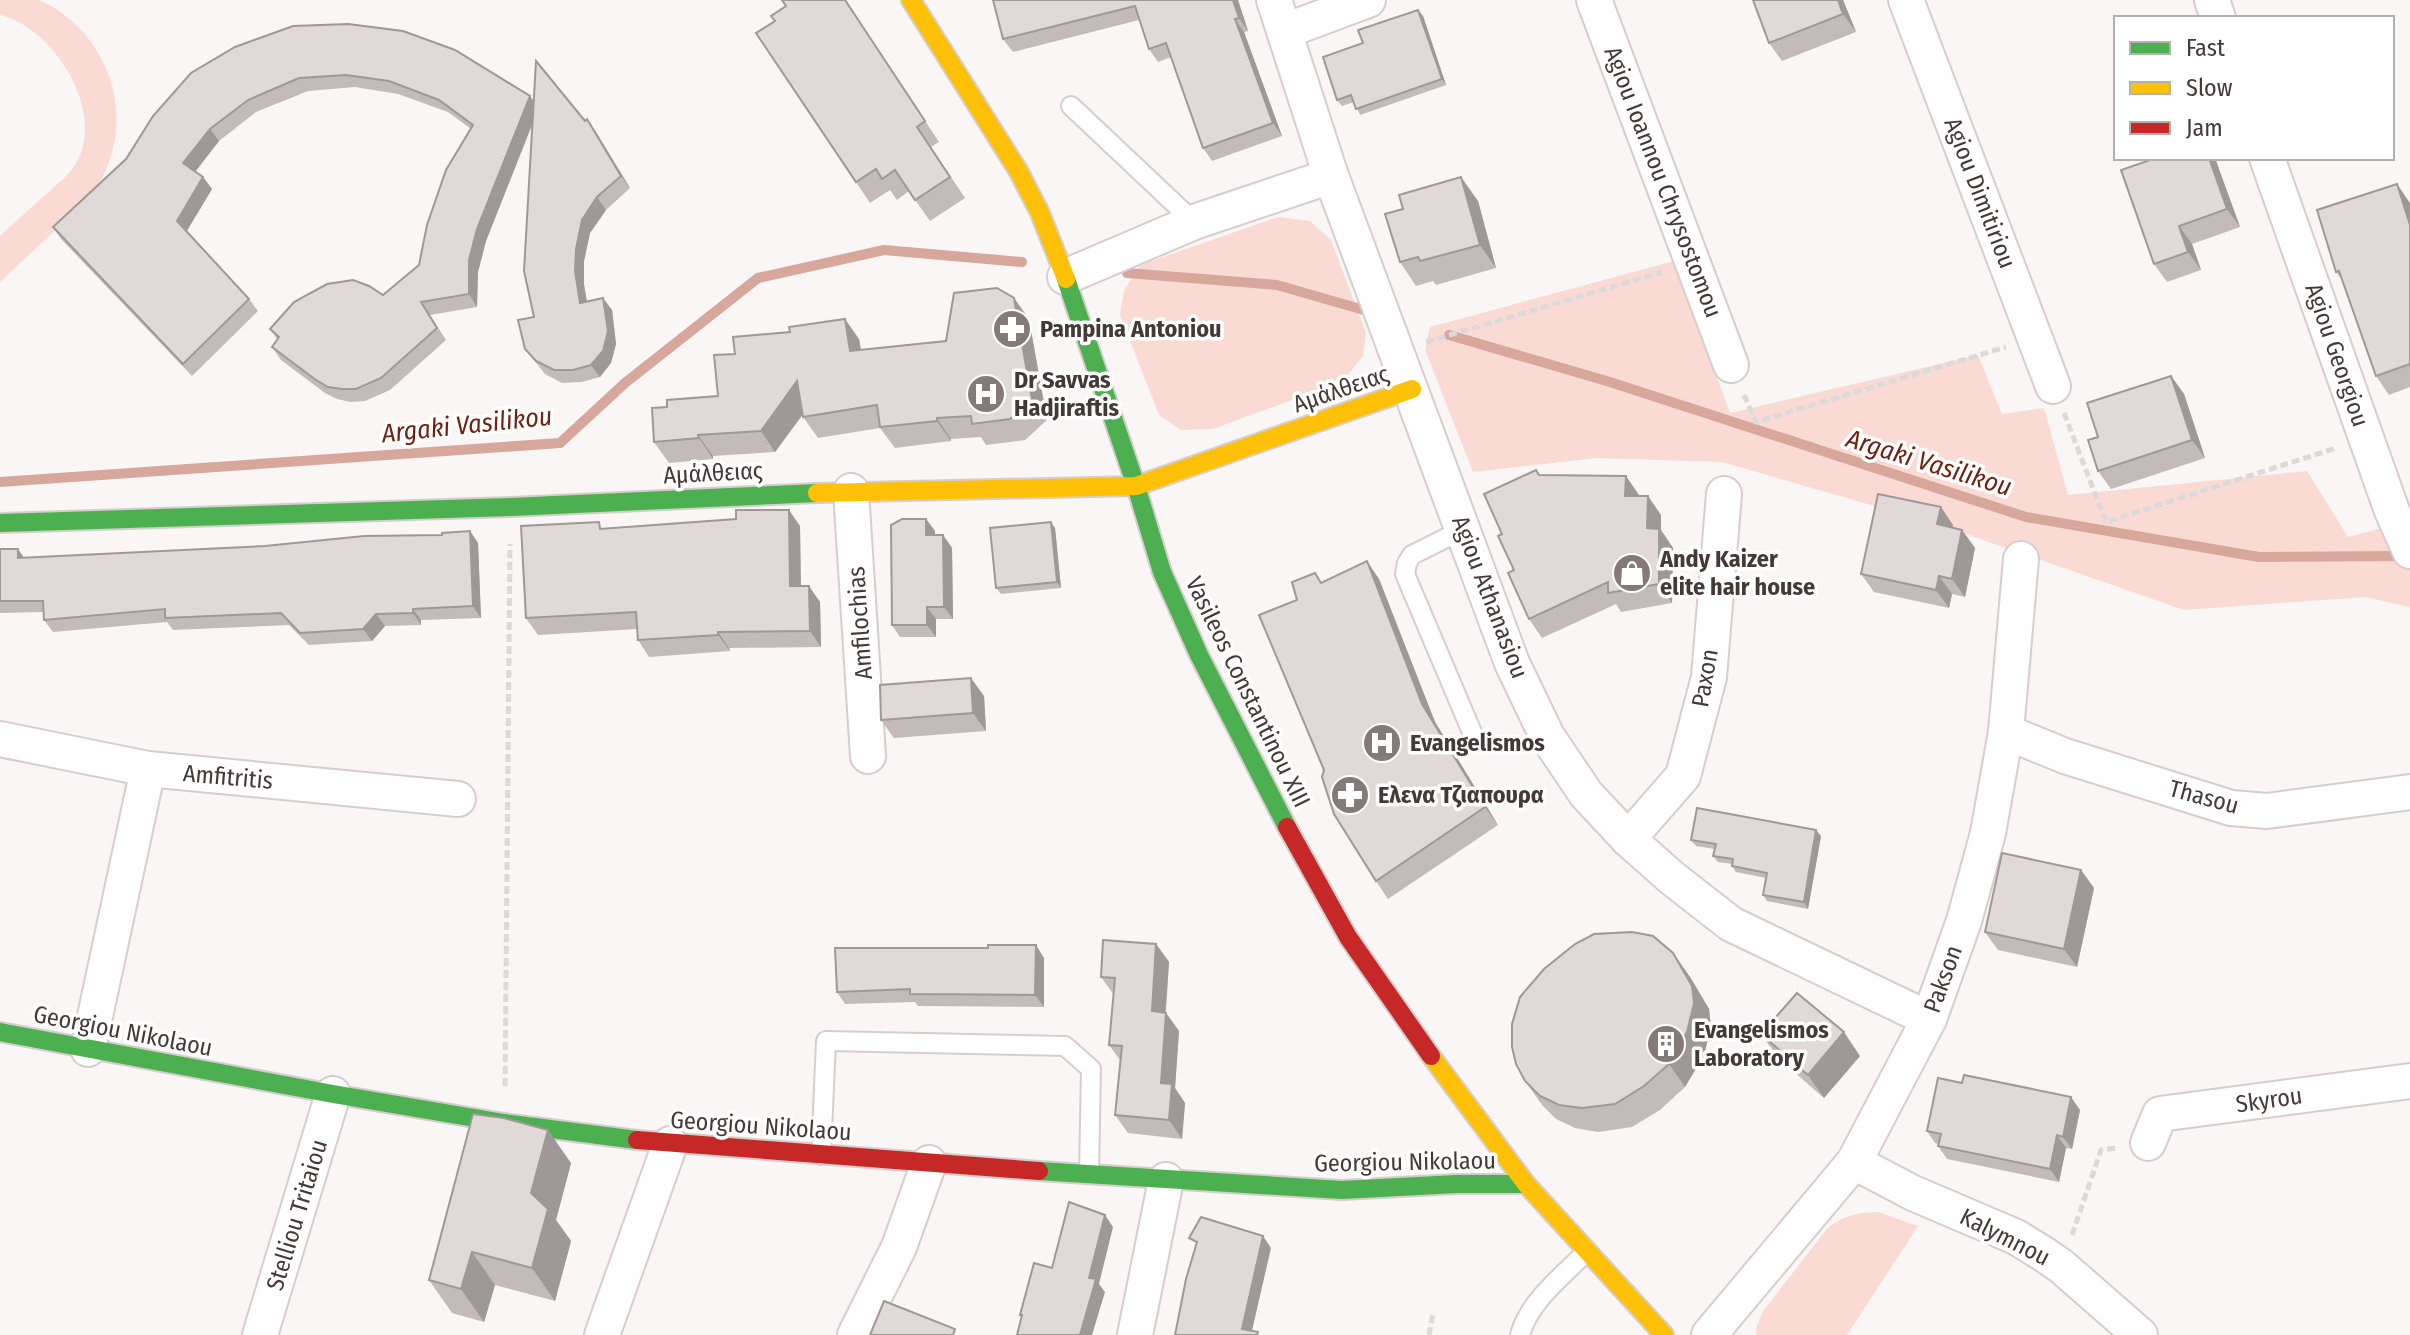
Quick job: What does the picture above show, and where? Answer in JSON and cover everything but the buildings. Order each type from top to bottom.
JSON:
[{"type":"street","name":"Vasileos Constantinou XIII","points":[[911,0],[1019,172],[1040,213],[1065,277],[1162,572],[1199,655],[1275,805],[1348,937],[1526,1184],[1664,1335]]},
{"type":"street","points":[[1279,16],[1368,0]]},
{"type":"street","name":"Agiou Ioannou Chrysostomou","points":[[1594,0],[1731,365]]},
{"type":"street","name":"Agiou Dimitiriou","points":[[1906,0],[2053,386]]},
{"type":"street","name":"Agiou Athanasiou","points":[[1279,16],[1331,176],[1512,663],[1547,736],[1586,794],[1628,839],[1731,924],[1929,1019]]},
{"type":"street","name":"Agiou Georgiou","points":[[2268,160],[2392,511],[2410,551]]},
{"type":"street","points":[[1065,277],[1194,222],[1331,176]]},
{"type":"street","name":"Αμάλθειας","points":[[0,523],[511,507],[851,491],[1136,486],[1412,389]]},
{"type":"street","name":"Amfilochias","points":[[851,491],[868,756]]},
{"type":"street","name":"Paxon","points":[[1628,839],[1683,776],[1709,677],[1724,494]]},
{"type":"street","name":"Pakson","points":[[1709,1335],[1854,1162],[1929,1019],[1964,921],[1988,833],[2006,732],[2021,559]]},
{"type":"street","name":"Thasou","points":[[2006,732],[2065,756],[2231,808],[2267,811],[2410,792]]},
{"type":"street","name":"Amfitritis","points":[[0,739],[148,769],[458,799]]},
{"type":"street","points":[[88,1049],[148,769]]},
{"type":"street","name":"Georgiou Nikolaou","points":[[0,1032],[504,1123],[670,1144],[1342,1190],[1526,1184]]},
{"type":"street","name":"Skyrou","points":[[2148,1143],[2160,1114],[2410,1081]]},
{"type":"street","name":"Stelliou Tritaiou","points":[[260,1335],[333,1094]]},
{"type":"street","points":[[602,1335],[670,1144]]},
{"type":"street","name":"Kalymnou","points":[[1854,1162],[1913,1193],[2016,1237],[2061,1266],[2140,1335]]},
{"type":"street","points":[[855,1335],[899,1247],[929,1163]]},
{"type":"street","points":[[1135,1335],[1166,1180]]},
{"type":"lane","points":[[1071,106],[1194,222]]},
{"type":"lane","points":[[1464,529],[1412,555],[1405,574],[1474,737]]},
{"type":"lane","points":[[821,1155],[826,1041],[1065,1046],[1091,1069],[1089,1174]]},
{"type":"lane","points":[[1520,1335],[1523,1324],[1539,1299],[1587,1251]]},
{"type":"path","points":[[1397,350],[1693,263]]},
{"type":"path","points":[[1731,365],[1756,422],[2035,338]]},
{"type":"path","points":[[2053,386],[2106,522],[2366,438]]},
{"type":"path","points":[[504,1123],[511,507]]},
{"type":"path","points":[[2061,1266],[2101,1150],[2148,1143]]},
{"type":"path","points":[[1429,1335],[1433,1313]]},
{"type":"shaded area","points":[[0,0],[37,0],[45,3],[65,15],[84,34],[97,51],[114,92],[116,135],[111,157],[98,185],[0,282],[0,236],[71,171],[83,147],[85,124],[81,100],[57,55],[40,37],[20,23],[0,15]]},
{"type":"shaded area","points":[[1278,217],[1310,221],[1331,240],[1366,333],[1363,356],[1343,381],[1213,429],[1181,430],[1159,415],[1120,315],[1124,291],[1140,265]]},
{"type":"shaded area","points":[[1674,261],[1730,413],[1978,355],[2002,414],[2044,408],[2068,495],[2307,471],[2348,537],[2410,520],[2410,607],[2366,597],[2184,610],[1940,525],[1722,462],[1596,458],[1473,472],[1425,350],[1430,327]]},
{"type":"shaded area","points":[[1878,1212],[1918,1226],[1847,1335],[1756,1335],[1763,1311],[1827,1229],[1851,1216]]},
{"type":"waterway","name":"Argaki Vasilikou","points":[[0,482],[560,443],[625,383],[758,278],[884,250],[1022,262]]},
{"type":"waterway","name":"Argaki Vasilikou","points":[[1127,273],[1277,285],[1364,310]]},
{"type":"waterway","name":"Argaki Vasilikou","points":[[1449,335],[1610,382],[2026,517],[2259,557],[2407,556]]},
{"type":"traffic: fast","points":[[1066,279],[1162,572],[1199,655],[1287,827]]},
{"type":"traffic: fast","points":[[0,523],[511,507],[817,493]]},
{"type":"traffic: fast","points":[[0,1032],[504,1123],[637,1140]]},
{"type":"traffic: fast","points":[[1039,1171],[1342,1190],[1526,1184]]},
{"type":"traffic: slow","points":[[911,0],[1019,172],[1040,213],[1066,279]]},
{"type":"traffic: slow","points":[[817,493],[1136,486],[1412,389]]},
{"type":"traffic: slow","points":[[1431,1056],[1526,1184],[1664,1335]]},
{"type":"traffic: jam","points":[[1287,827],[1348,937],[1431,1056]]},
{"type":"traffic: jam","points":[[637,1140],[1039,1171]]},
{"type":"place","name":"Pampina Antoniou","points":[[1012,329]]},
{"type":"place","name":"Dr Savvas Hadjiraftis","points":[[986,394]]},
{"type":"place","name":"Andy Kaizer elite hair house","points":[[1632,573]]},
{"type":"place","name":"Evangelismos","points":[[1382,743]]},
{"type":"place","name":"Ελενα Τζιαπουρα","points":[[1350,795]]},
{"type":"place","name":"Evangelismos Laboratory","points":[[1666,1044]]}]
